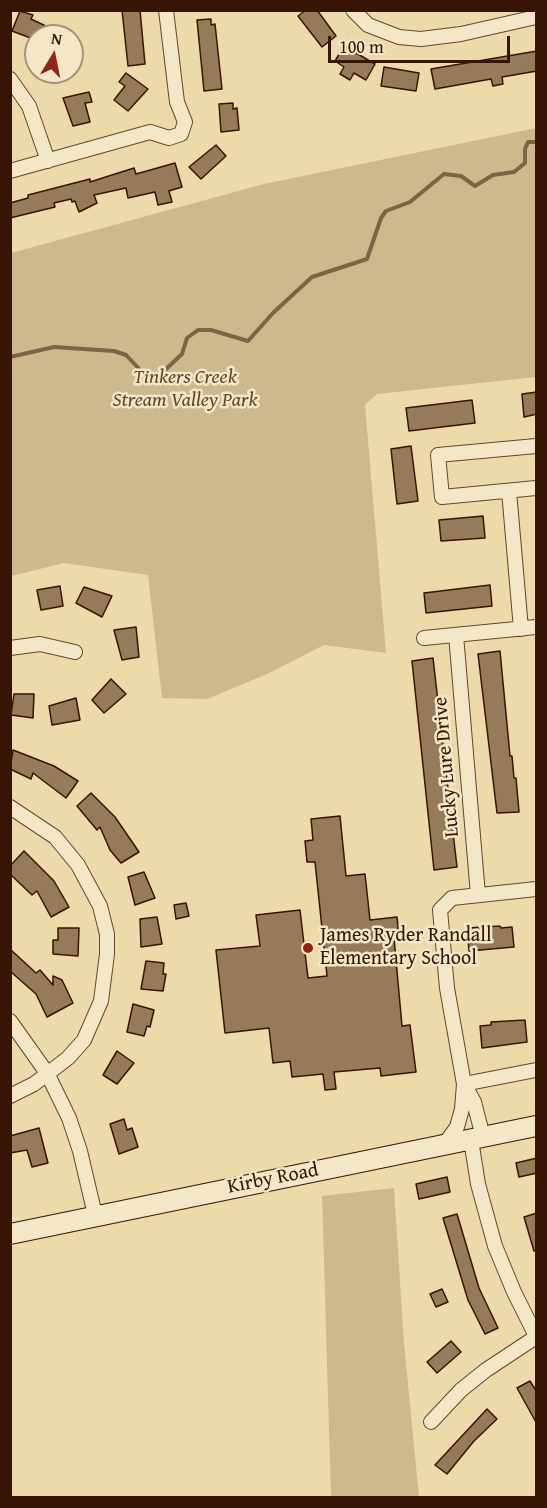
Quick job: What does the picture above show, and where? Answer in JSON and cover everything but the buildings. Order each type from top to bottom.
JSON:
[{"type":"main road","name":"Kirby Road","points":[[10,1234],[537,1126]]},
{"type":"street","points":[[10,171],[150,132],[169,138],[180,134],[185,122],[177,102],[166,10]]},
{"type":"street","points":[[353,10],[368,25],[399,37],[421,39],[461,34],[533,15]]},
{"type":"street","points":[[10,79],[29,106],[48,161]]},
{"type":"street","points":[[537,446],[438,455],[442,497],[537,488]]},
{"type":"street","points":[[509,491],[521,629]]},
{"type":"street","points":[[424,638],[537,627]]},
{"type":"street","name":"Lucky Lure Drive","points":[[456,635],[478,895]]},
{"type":"street","points":[[10,648],[40,644],[75,652]]},
{"type":"street","points":[[10,807],[54,837],[75,860],[100,906],[107,934],[105,979],[96,1014],[76,1050],[34,1084],[10,1096]]},
{"type":"street","points":[[444,1145],[457,1127],[462,1109],[464,1084],[447,988],[440,910],[452,898],[537,889]]},
{"type":"street","points":[[10,1021],[47,1073],[75,1134],[95,1215]]},
{"type":"street","points":[[464,1084],[537,1070]]},
{"type":"street","points":[[431,1422],[461,1390],[486,1370],[537,1337],[514,1292],[495,1246],[478,1184],[474,1102],[464,1084]]},
{"type":"green space","name":"Tinkers Creek Stream Valley Park","points":[[536,128],[536,377],[377,394],[365,405],[386,653],[324,645],[265,675],[207,699],[162,698],[148,575],[64,563],[11,576],[11,253],[264,184]]},
{"type":"green space","points":[[394,1188],[404,1343],[419,1497],[331,1497],[322,1196]]},
{"type":"waterway","points":[[10,357],[54,347],[114,351],[126,355],[142,372],[153,376],[165,370],[182,354],[187,338],[198,330],[211,330],[248,341],[273,313],[312,277],[367,259],[381,218],[386,211],[410,202],[444,174],[461,176],[475,186],[493,175],[514,172],[525,163],[525,149],[528,142],[536,142]]},
{"type":"place","name":"James Ryder Randall Elementary School","points":[[308,948]]}]
